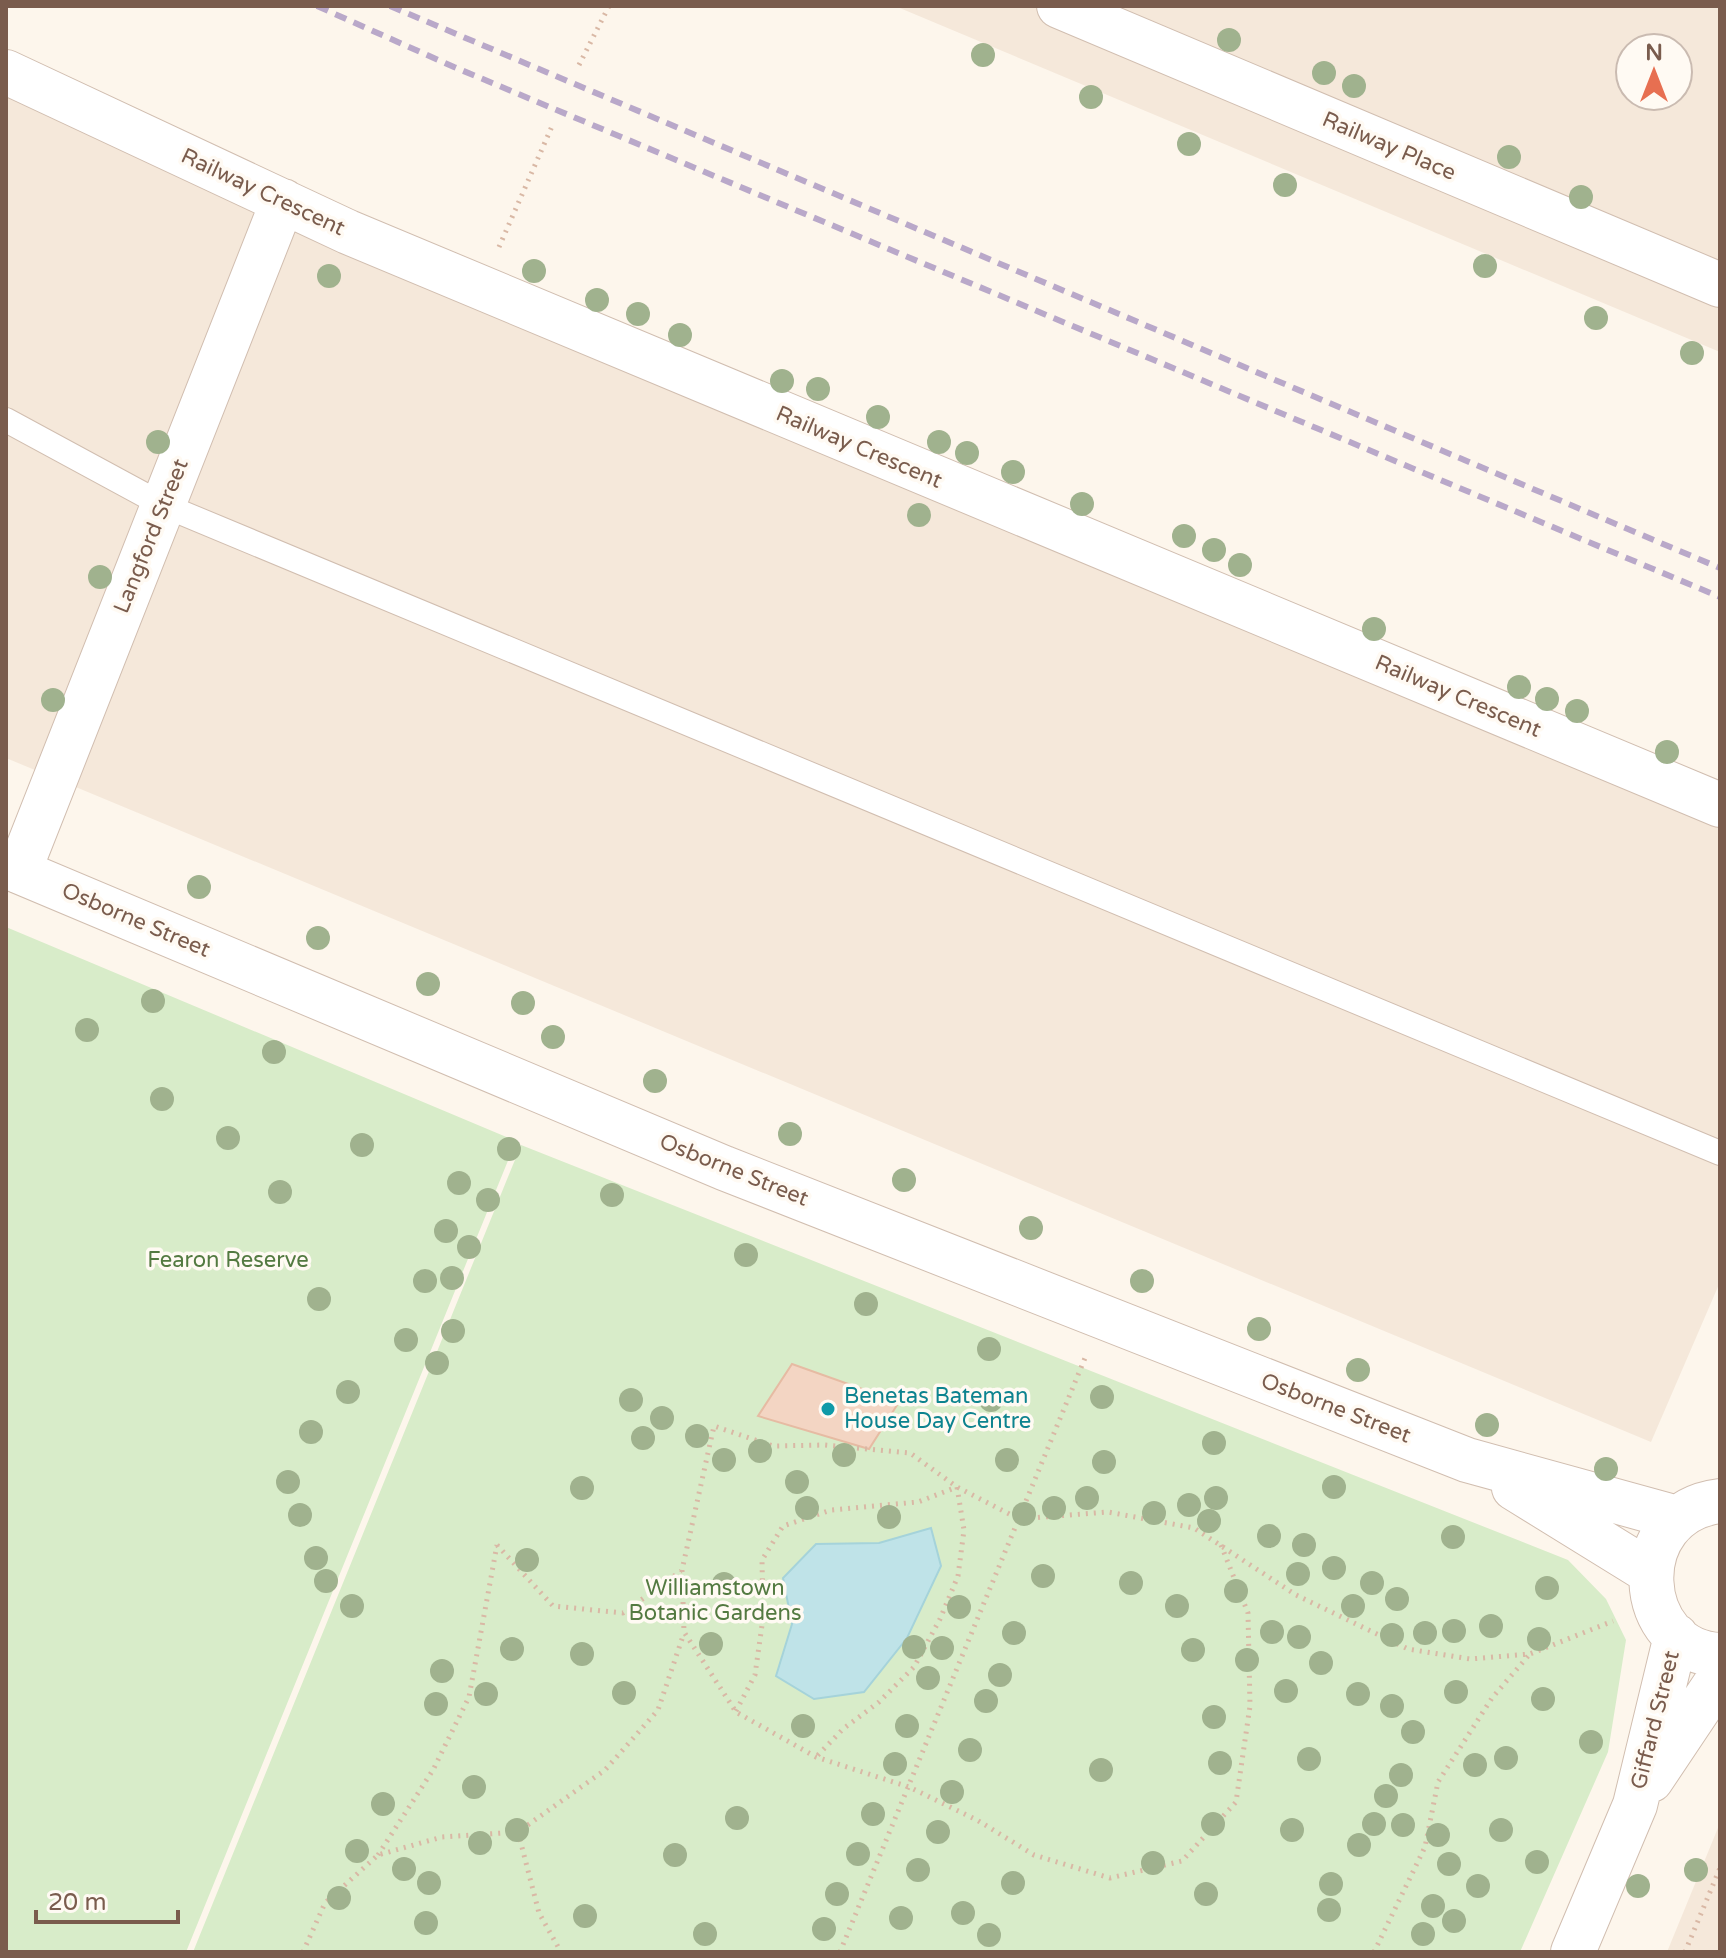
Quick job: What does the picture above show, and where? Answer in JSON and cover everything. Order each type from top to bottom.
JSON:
[{"type":"street","name":"Railway Place","points":[[1059,6],[1720,285]]},
{"type":"street","name":"Railway Crescent","points":[[6,72],[475,286],[1720,805]]},
{"type":"street","name":"Langford Street","points":[[12,868],[163,505],[283,201]]},
{"type":"street","name":"Osborne Street","points":[[12,868],[724,1168],[1467,1460],[1677,1518]]},
{"type":"street","name":"Osborne Street","points":[[1467,1460],[1660,1604],[1693,1648],[1720,1655]]},
{"type":"street","points":[[1677,1518],[1693,1508],[1720,1501]]},
{"type":"street","name":"Giffard Street","points":[[1635,1805],[1660,1604],[1655,1552],[1664,1533],[1677,1518]]},
{"type":"street","name":"Giffard Street","points":[[1573,1952],[1635,1805],[1720,1677]]},
{"type":"lane","points":[[6,420],[163,505],[1720,1153]]},
{"type":"path","points":[[579,65],[609,6]]},
{"type":"path","points":[[475,286],[502,241],[553,124]]},
{"type":"path","points":[[840,1952],[1102,1316]]},
{"type":"path","points":[[378,1855],[442,1837],[518,1832],[605,1770],[658,1710],[684,1632],[682,1570],[714,1426],[773,1446],[825,1445],[910,1453],[957,1487],[1019,1519],[1108,1512],[1194,1528],[1296,1595],[1408,1649],[1470,1659],[1530,1654],[1660,1604]]},
{"type":"path","points":[[736,1712],[755,1675],[763,1618],[762,1560],[783,1526],[831,1510],[918,1502],[957,1487]]},
{"type":"path","points":[[816,1757],[914,1667],[940,1619],[958,1576],[964,1530],[957,1487]]},
{"type":"path","points":[[303,1952],[325,1903],[378,1855],[433,1770],[469,1697],[497,1545],[553,1606],[623,1613],[682,1570]]},
{"type":"path","points":[[684,1632],[736,1712],[816,1757],[909,1787],[977,1820],[1034,1855],[1110,1878],[1182,1861],[1236,1802],[1250,1706],[1248,1613],[1221,1545]]},
{"type":"path","points":[[1374,1952],[1425,1847],[1438,1782],[1492,1698],[1530,1654]]},
{"type":"path","points":[[518,1832],[539,1913],[561,1952]]},
{"type":"path","points":[[1685,1952],[1720,1868]]},
{"type":"shaded area","points":[[895,6],[1720,6],[1720,352]]},
{"type":"shaded area","points":[[6,60],[1720,805],[1720,1282],[1651,1442],[6,758]]},
{"type":"shaded area","points":[[1720,1823],[1720,1952],[1667,1952]]},
{"type":"green space","name":"Fearon Reserve","points":[[6,927],[516,1141],[186,1952],[6,1952]]},
{"type":"green space","name":"Williamstown Botanic Gardens","points":[[521,1145],[1568,1560],[1606,1599],[1626,1640],[1608,1752],[1520,1952],[193,1952]]},
{"type":"water","points":[[931,1528],[941,1566],[907,1638],[864,1692],[814,1699],[776,1676],[792,1624],[783,1578],[816,1544],[879,1543]]},
{"type":"building","name":"Benetas Bateman House Day Centre","points":[[792,1364],[899,1402],[869,1449],[758,1416]]},
{"type":"railway","points":[[317,6],[454,67],[1720,597]]},
{"type":"railway","points":[[390,6],[1720,568]]},
{"type":"place","name":"Benetas Bateman House Day Centre","points":[[828,1409]]}]
